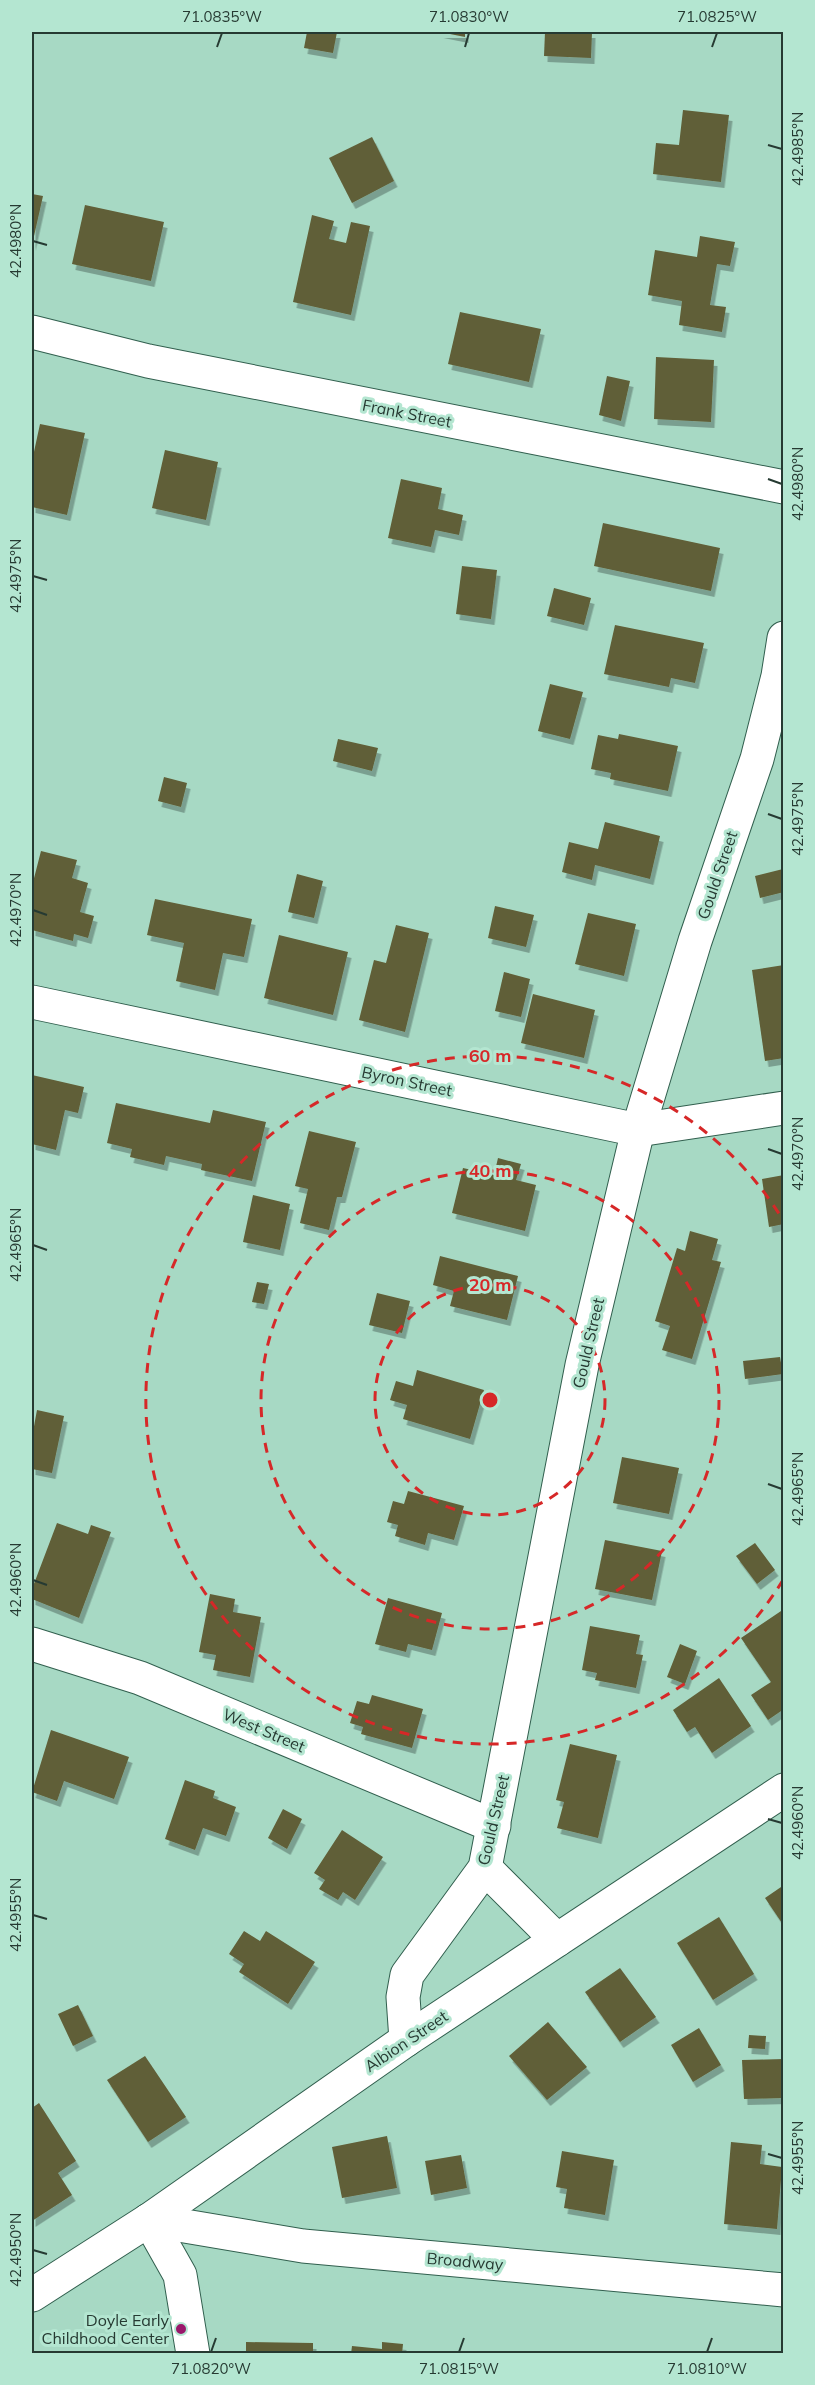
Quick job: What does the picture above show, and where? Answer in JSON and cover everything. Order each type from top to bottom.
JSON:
[{"type":"street","name":"Frank Street","points":[[32,332],[148,361],[783,487]]},
{"type":"street","name":"Gould Street","points":[[406,2040],[403,1997],[407,1975],[485,1868],[582,1365],[638,1130],[694,941],[757,759],[778,676],[783,638]]},
{"type":"street","name":"Byron Street","points":[[32,1002],[638,1130],[783,1108]]},
{"type":"street","name":"West Street","points":[[32,1644],[140,1678],[494,1826]]},
{"type":"street","name":"Albion Street","points":[[32,2295],[149,2220],[406,2040],[783,1790]]},
{"type":"street","points":[[485,1868],[557,1940]]},
{"type":"street","points":[[149,2220],[180,2275],[193,2354]]},
{"type":"street","name":"Broadway","points":[[149,2220],[303,2246],[783,2290]]},
{"type":"building","points":[[307,32],[337,32],[333,53],[304,48]]},
{"type":"building","points":[[440,32],[465,32],[465,37]]},
{"type":"building","points":[[545,32],[592,32],[591,58],[544,56]]},
{"type":"building","points":[[683,110],[729,115],[721,182],[653,174],[656,143],[679,145]]},
{"type":"building","points":[[372,137],[394,181],[352,203],[329,158]]},
{"type":"building","points":[[32,194],[43,196],[32,245]]},
{"type":"building","points":[[85,205],[164,222],[151,281],[72,264]]},
{"type":"building","points":[[312,215],[334,221],[329,239],[346,243],[351,222],[370,226],[351,315],[293,302]]},
{"type":"building","points":[[700,236],[735,242],[730,266],[717,264],[710,305],[726,307],[722,332],[679,325],[682,301],[648,295],[655,250],[697,257]]},
{"type":"building","points":[[460,312],[541,329],[529,382],[448,364]]},
{"type":"building","points":[[656,357],[714,360],[711,422],[654,419]]},
{"type":"building","points":[[607,376],[630,381],[621,421],[599,415]]},
{"type":"building","points":[[40,424],[85,433],[67,515],[32,507],[32,461]]},
{"type":"building","points":[[165,450],[218,462],[206,520],[152,508]]},
{"type":"building","points":[[401,479],[442,488],[438,509],[463,515],[459,535],[435,530],[431,547],[388,538]]},
{"type":"building","points":[[603,523],[720,548],[711,591],[594,566]]},
{"type":"building","points":[[462,566],[497,570],[491,619],[456,614]]},
{"type":"building","points":[[554,588],[591,598],[584,625],[547,616]]},
{"type":"building","points":[[615,625],[704,643],[695,683],[671,678],[669,687],[604,674]]},
{"type":"building","points":[[550,684],[583,692],[570,739],[538,731]]},
{"type":"building","points":[[619,734],[678,746],[668,791],[610,779],[611,773],[591,769],[598,735],[618,739]]},
{"type":"building","points":[[338,739],[378,748],[372,771],[333,761]]},
{"type":"building","points":[[164,777],[187,783],[181,807],[158,801]]},
{"type":"building","points":[[605,822],[660,836],[650,879],[595,865],[592,880],[562,872],[569,842],[598,849]]},
{"type":"building","points":[[41,851],[77,860],[72,878],[88,883],[80,912],[94,916],[88,938],[74,934],[73,941],[32,930],[32,886]]},
{"type":"building","points":[[783,869],[784,892],[760,898],[755,876]]},
{"type":"building","points":[[297,874],[323,881],[314,918],[288,912]]},
{"type":"building","points":[[155,899],[252,919],[244,957],[223,953],[215,990],[176,981],[184,943],[147,935]]},
{"type":"building","points":[[495,906],[534,915],[526,947],[488,938]]},
{"type":"building","points":[[588,913],[636,924],[624,976],[575,964]]},
{"type":"building","points":[[396,925],[429,933],[405,1032],[359,1020],[374,960],[386,963]]},
{"type":"building","points":[[279,935],[348,952],[333,1015],[264,998]]},
{"type":"building","points":[[784,965],[784,1058],[765,1061],[752,970]]},
{"type":"building","points":[[504,972],[530,979],[521,1017],[495,1011]]},
{"type":"building","points":[[533,994],[595,1010],[584,1058],[521,1043]]},
{"type":"building","points":[[32,1075],[84,1087],[78,1113],[65,1110],[56,1150],[32,1144]]},
{"type":"building","points":[[116,1103],[210,1123],[213,1110],[266,1122],[252,1181],[201,1170],[202,1164],[166,1156],[164,1165],[130,1157],[132,1149],[107,1143]]},
{"type":"building","points":[[309,1131],[356,1142],[342,1197],[337,1197],[329,1230],[300,1223],[308,1189],[295,1186]]},
{"type":"building","points":[[498,1158],[521,1164],[516,1180],[536,1185],[525,1231],[452,1213],[463,1168],[494,1175]]},
{"type":"building","points":[[784,1175],[784,1224],[769,1227],[762,1179]]},
{"type":"building","points":[[253,1195],[290,1204],[280,1250],[243,1242]]},
{"type":"building","points":[[690,1231],[718,1239],[712,1260],[721,1262],[692,1359],[662,1350],[670,1326],[655,1321],[677,1248],[685,1251]]},
{"type":"building","points":[[440,1256],[518,1276],[507,1320],[450,1306],[454,1291],[433,1285]]},
{"type":"building","points":[[257,1282],[269,1284],[264,1304],[252,1302]]},
{"type":"building","points":[[377,1293],[410,1301],[402,1333],[369,1325]]},
{"type":"building","points":[[780,1357],[783,1374],[745,1379],[743,1361]]},
{"type":"building","points":[[417,1370],[484,1390],[470,1439],[403,1419],[407,1405],[390,1400],[396,1381],[413,1386]]},
{"type":"building","points":[[37,1410],[64,1416],[52,1473],[32,1469],[32,1437]]},
{"type":"building","points":[[622,1457],[679,1468],[669,1514],[613,1503]]},
{"type":"building","points":[[408,1491],[464,1506],[454,1540],[428,1533],[425,1545],[395,1536],[398,1525],[387,1522],[393,1501],[404,1504]]},
{"type":"building","points":[[57,1523],[88,1534],[91,1525],[111,1532],[79,1618],[32,1599],[32,1589]]},
{"type":"building","points":[[605,1540],[662,1551],[652,1600],[595,1589]]},
{"type":"building","points":[[755,1543],[775,1570],[757,1584],[736,1556]]},
{"type":"building","points":[[210,1594],[235,1599],[233,1612],[261,1617],[250,1677],[213,1670],[216,1655],[199,1652]]},
{"type":"building","points":[[388,1598],[442,1613],[432,1650],[408,1644],[406,1652],[375,1644]]},
{"type":"building","points":[[784,1609],[784,1709],[768,1720],[751,1695],[771,1682],[741,1638]]},
{"type":"building","points":[[590,1626],[640,1635],[636,1654],[643,1655],[636,1688],[595,1680],[597,1673],[582,1670]]},
{"type":"building","points":[[680,1644],[697,1651],[685,1684],[667,1677]]},
{"type":"building","points":[[719,1678],[751,1726],[712,1753],[695,1727],[687,1732],[673,1710]]},
{"type":"building","points":[[372,1695],[423,1709],[412,1748],[361,1734],[363,1727],[350,1723],[357,1701],[369,1704]]},
{"type":"building","points":[[51,1730],[129,1757],[114,1799],[64,1781],[57,1801],[32,1792]]},
{"type":"building","points":[[570,1744],[617,1755],[598,1838],[557,1828],[564,1802],[556,1800]]},
{"type":"building","points":[[185,1780],[215,1791],[213,1798],[236,1807],[226,1836],[203,1828],[195,1850],[165,1839]]},
{"type":"building","points":[[283,1809],[302,1819],[287,1849],[268,1838]]},
{"type":"building","points":[[342,1830],[383,1857],[355,1900],[343,1892],[338,1900],[319,1889],[325,1880],[314,1873]]},
{"type":"building","points":[[784,1885],[784,1926],[765,1898]]},
{"type":"building","points":[[719,1917],[754,1974],[713,2000],[677,1943]]},
{"type":"building","points":[[244,1931],[260,1941],[266,1931],[315,1962],[288,2004],[239,1972],[244,1964],[229,1954]]},
{"type":"building","points":[[620,1968],[656,2017],[620,2042],[585,1992]]},
{"type":"building","points":[[78,2005],[93,2036],[73,2046],[58,2014]]},
{"type":"building","points":[[548,2022],[587,2067],[547,2100],[509,2056]]},
{"type":"building","points":[[699,2028],[721,2065],[693,2082],[671,2045]]},
{"type":"building","points":[[749,2035],[766,2036],[765,2049],[748,2048]]},
{"type":"building","points":[[145,2056],[186,2117],[148,2142],[107,2080]]},
{"type":"building","points":[[784,2059],[784,2098],[744,2099],[742,2060]]},
{"type":"building","points":[[39,2103],[76,2161],[58,2173],[72,2195],[32,2221],[32,2108]]},
{"type":"building","points":[[387,2136],[397,2188],[342,2198],[332,2147]]},
{"type":"building","points":[[731,2142],[762,2145],[760,2164],[782,2167],[777,2229],[724,2224]]},
{"type":"building","points":[[562,2151],[614,2160],[605,2215],[564,2208],[567,2189],[556,2187]]},
{"type":"building","points":[[461,2155],[467,2188],[431,2195],[425,2161]]},
{"type":"building","points":[[246,2342],[313,2343],[313,2354],[246,2354]]},
{"type":"building","points":[[382,2342],[403,2344],[402,2354],[351,2354],[352,2346],[382,2349]]},
{"type":"place","name":"Doyle Early Childhood Center","points":[[181,2329]]}]
